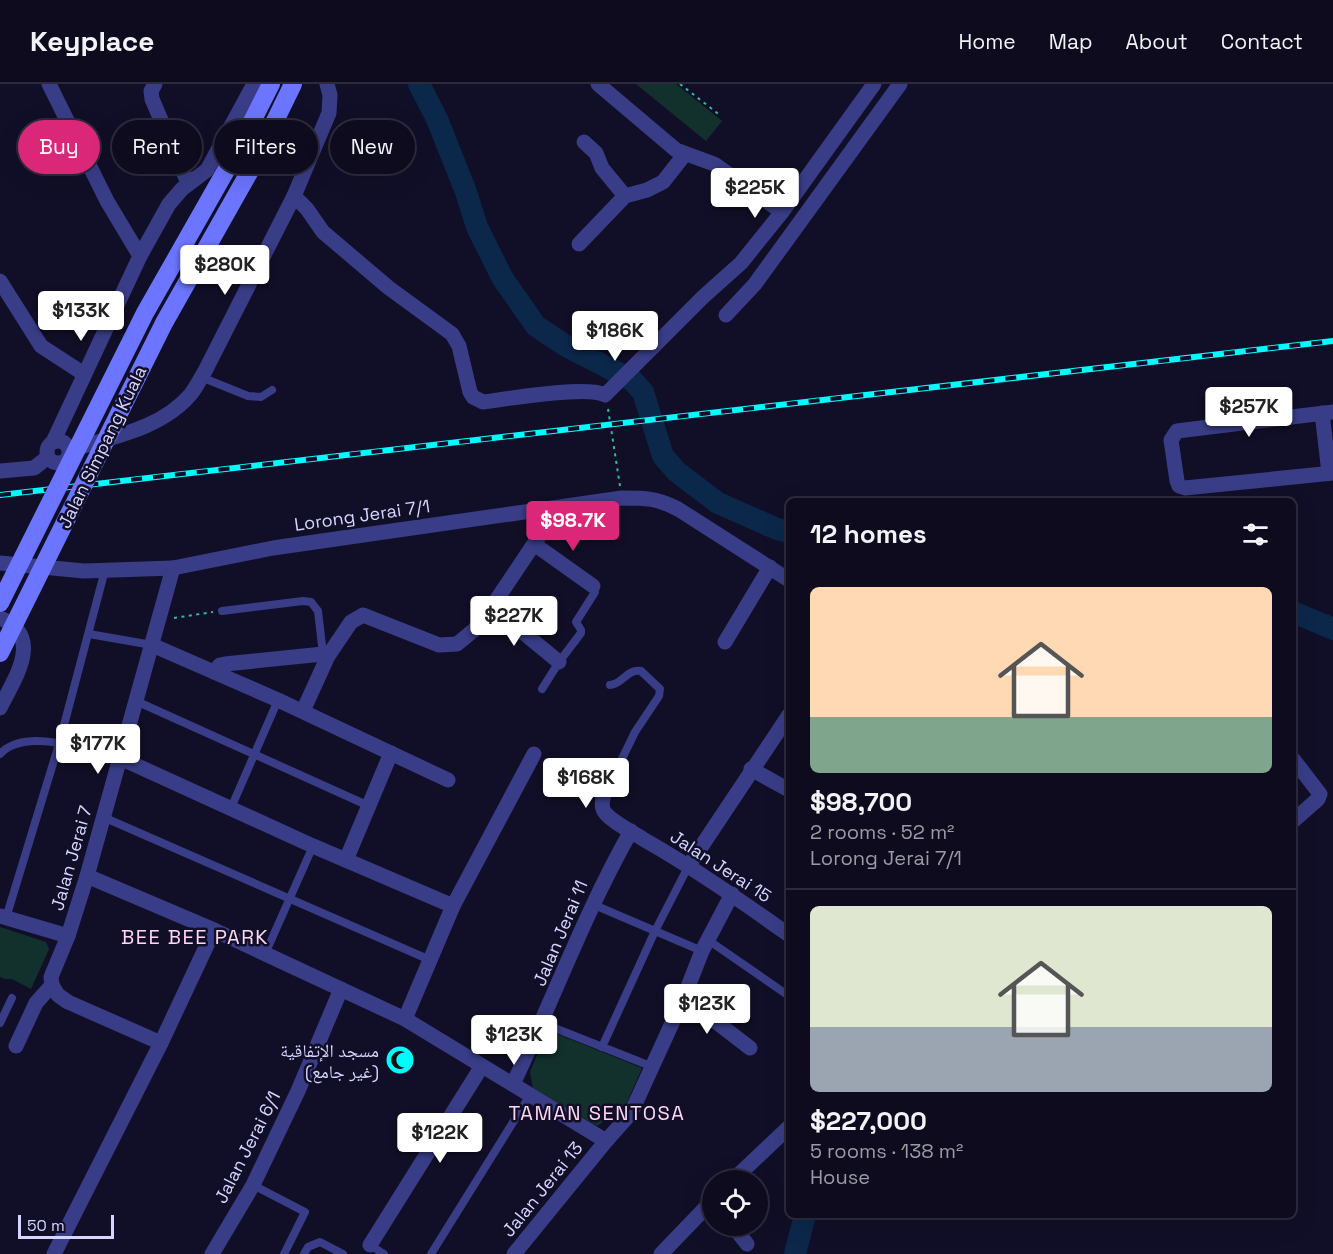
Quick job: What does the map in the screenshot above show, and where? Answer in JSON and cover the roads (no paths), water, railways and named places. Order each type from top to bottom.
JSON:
[{"type":"main road","name":"Jalan Simpang Kuala","points":[[0,603],[145,313],[237,152],[271,84]]},
{"type":"main road","name":"Jalan Simpang Kuala","points":[[0,653],[164,323],[255,162],[293,84]]},
{"type":"street","points":[[49,84],[112,210],[140,256]]},
{"type":"street","points":[[154,84],[151,92],[152,99],[188,183]]},
{"type":"street","points":[[53,442],[61,441],[68,447],[69,451],[63,462],[54,463],[48,458],[47,449],[53,442],[140,256],[169,204],[188,183],[202,175],[212,163],[254,84]]},
{"type":"street","points":[[69,451],[148,425],[164,416],[190,395],[294,196],[329,113],[330,95],[327,84]]},
{"type":"street","points":[[598,84],[676,150],[714,164],[782,212]]},
{"type":"street","points":[[294,196],[307,209],[323,232],[389,288],[452,334],[459,346],[473,397],[483,402],[609,391],[703,297],[741,263],[782,212],[874,84]]},
{"type":"street","points":[[726,315],[755,284],[900,84]]},
{"type":"street","points":[[584,142],[596,153],[602,168],[625,196]]},
{"type":"street","points":[[579,244],[625,196],[657,187],[685,154]]},
{"type":"street","points":[[0,281],[5,301],[41,345],[84,374]]},
{"type":"street","points":[[1328,412],[1331,473],[1185,488],[1179,486],[1171,440],[1177,431],[1328,412]]},
{"type":"street","points":[[0,471],[34,468],[48,458]]},
{"type":"street","name":"Lorong Jerai 7/1","points":[[0,563],[84,571],[173,567],[273,548],[622,498],[662,500],[786,578]]},
{"type":"street","points":[[303,711],[325,655],[351,622],[363,615],[439,645],[457,644],[474,630],[493,605],[558,507]]},
{"type":"street","points":[[534,544],[593,586]]},
{"type":"street","name":"Jalan Jerai 7","points":[[52,985],[51,977],[68,936],[87,876],[173,567]]},
{"type":"street","points":[[725,642],[770,567]]},
{"type":"street","points":[[493,605],[559,662]]},
{"type":"street","points":[[0,618],[21,635],[25,643],[17,674],[0,708]]},
{"type":"street","points":[[152,645],[303,711],[448,780]]},
{"type":"street","points":[[214,672],[225,664],[325,655]]},
{"type":"street","points":[[689,865],[786,719]]},
{"type":"street","points":[[346,860],[392,753]]},
{"type":"street","points":[[405,1019],[453,906],[534,754]]},
{"type":"street","points":[[120,758],[313,846],[453,906]]},
{"type":"street","points":[[1296,763],[1320,794],[1318,799],[1296,817]]},
{"type":"street","name":"Jalan Jerai 15","points":[[618,767],[604,795],[603,810],[606,815],[689,865],[786,932]]},
{"type":"street","points":[[752,769],[786,784]]},
{"type":"street","name":"Jalan Jerai 11","points":[[513,1084],[542,1023],[592,904],[630,831]]},
{"type":"street","points":[[87,876],[214,930],[405,1019],[606,1141]]},
{"type":"street","name":"Jalan Jerai 13","points":[[514,1254],[631,1113],[705,946],[732,894]]},
{"type":"street","points":[[3,917],[68,936]]},
{"type":"street","points":[[54,1254],[161,1043],[214,930]]},
{"type":"street","points":[[16,1046],[36,1003],[52,985],[58,995],[68,1002],[161,1043]]},
{"type":"street","name":"Jalan Jerai 6/1","points":[[212,1254],[253,1185],[298,1091],[341,989]]},
{"type":"street","points":[[684,996],[750,1048]]},
{"type":"street","points":[[370,1245],[482,1066]]},
{"type":"street","points":[[744,1170],[786,1130]]},
{"type":"street","points":[[661,1254],[702,1210]]},
{"type":"street","points":[[741,1236],[747,1244]]},
{"type":"lane","points":[[201,377],[248,396],[261,397],[272,390]]},
{"type":"lane","points":[[3,917],[59,744],[105,569]]},
{"type":"lane","points":[[542,689],[581,633],[576,622],[595,592],[593,586]]},
{"type":"lane","points":[[222,611],[310,602],[318,610],[325,655]]},
{"type":"lane","points":[[88,634],[152,645]]},
{"type":"lane","points":[[610,686],[617,684],[631,671],[637,670],[660,689],[659,696],[635,732],[618,767]]},
{"type":"lane","points":[[231,808],[278,700]]},
{"type":"lane","points":[[136,701],[369,806]]},
{"type":"lane","points":[[0,753],[7,746],[27,741],[59,744],[120,758]]},
{"type":"lane","points":[[103,817],[430,960]]},
{"type":"lane","points":[[265,954],[313,846]]},
{"type":"lane","points":[[602,1047],[654,931],[689,865]]},
{"type":"lane","points":[[592,904],[654,931],[705,946],[786,994]]},
{"type":"lane","points":[[0,1023],[12,998]]},
{"type":"lane","points":[[542,1023],[652,1066]]},
{"type":"lane","points":[[432,1254],[530,1095]]},
{"type":"lane","points":[[253,1185],[305,1212],[284,1254]]},
{"type":"lane","points":[[304,1254],[308,1247],[320,1242],[343,1254]]},
{"type":"lane","points":[[370,1245],[384,1254]]},
{"type":"waterway","points":[[419,84],[437,119],[466,192],[477,227],[503,279],[536,326],[566,346],[632,380],[643,392],[663,456],[677,472],[718,503],[786,531]]},
{"type":"waterway","points":[[1296,613],[1333,629]]},
{"type":"waterway","points":[[795,1254],[804,1218]]},
{"type":"railway","points":[[0,495],[1333,341]]},
{"type":"place","name":"مسجد الإتفاقية (غير جامع)","points":[[400,1060]]},
{"type":"district","name":"BEE BEE PARK","points":[[195,937]]},
{"type":"district","name":"TAMAN SENTOSA","points":[[597,1113]]}]
